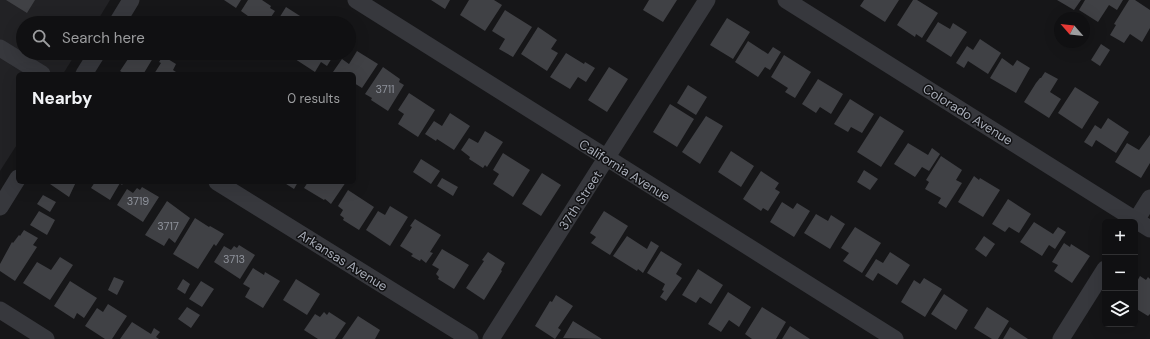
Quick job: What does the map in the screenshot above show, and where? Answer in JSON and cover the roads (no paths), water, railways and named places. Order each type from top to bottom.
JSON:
[{"type":"street","points":[[121,16],[131,0]]},
{"type":"street","name":"California Avenue","points":[[356,0],[894,339]]},
{"type":"street","name":"37th Street","points":[[491,339],[707,0]]},
{"type":"street","name":"Colorado Avenue","points":[[786,0],[1140,223]]},
{"type":"street","points":[[0,48],[16,58]]},
{"type":"street","points":[[19,60],[39,72]]},
{"type":"street","points":[[85,72],[93,60]]},
{"type":"street","points":[[0,207],[16,181]]},
{"type":"street","name":"Arkansas Avenue","points":[[219,184],[470,339]]},
{"type":"street","points":[[1140,223],[1150,198]]},
{"type":"street","points":[[1061,339],[1102,274]]},
{"type":"street","points":[[0,310],[46,339]]}]
